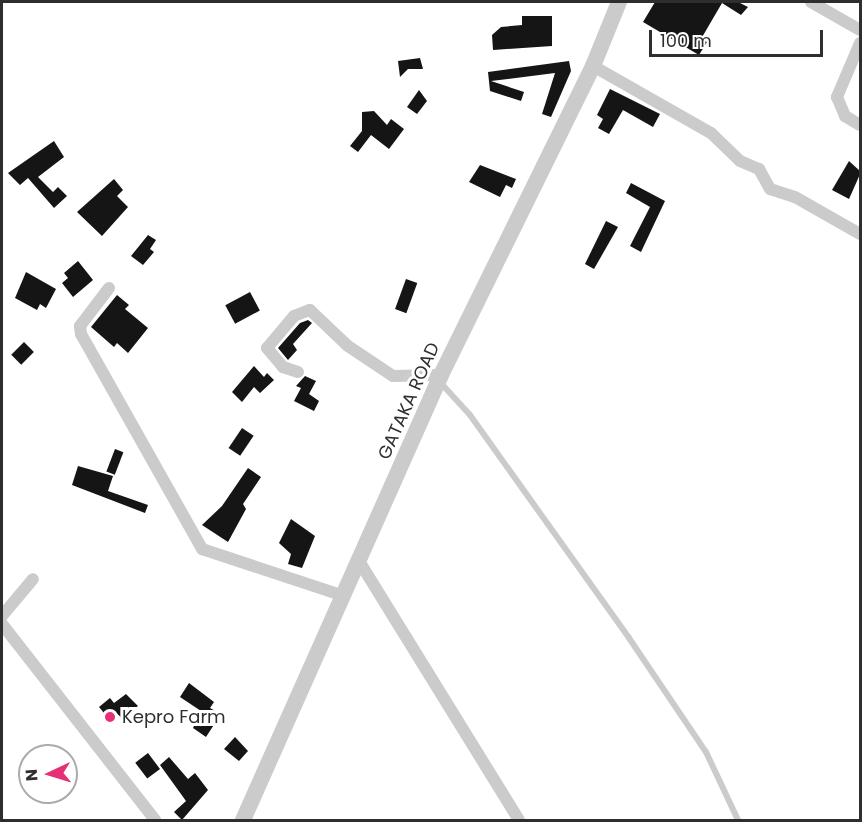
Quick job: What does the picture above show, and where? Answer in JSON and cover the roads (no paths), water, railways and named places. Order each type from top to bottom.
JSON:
[{"type":"street","name":"GATAKA ROAD","points":[[243,820],[440,378],[593,66],[620,2]]},
{"type":"street","points":[[811,2],[861,30]]},
{"type":"street","points":[[861,43],[837,97],[845,116],[861,125]]},
{"type":"street","points":[[593,66],[711,133],[734,157],[759,169],[770,189],[795,197],[861,234]]},
{"type":"street","points":[[109,288],[80,326],[81,334],[202,549],[344,596]]},
{"type":"street","points":[[298,372],[283,366],[267,348],[294,316],[309,310],[348,346],[393,376],[440,378]]},
{"type":"street","points":[[359,561],[519,820]]},
{"type":"street","points":[[2,616],[33,579]]},
{"type":"street","points":[[2,624],[155,820]]},
{"type":"lane","points":[[440,378],[470,415],[629,638],[706,752],[738,820]]},
{"type":"place","name":"Kepro Farm","points":[[110,717]]}]
